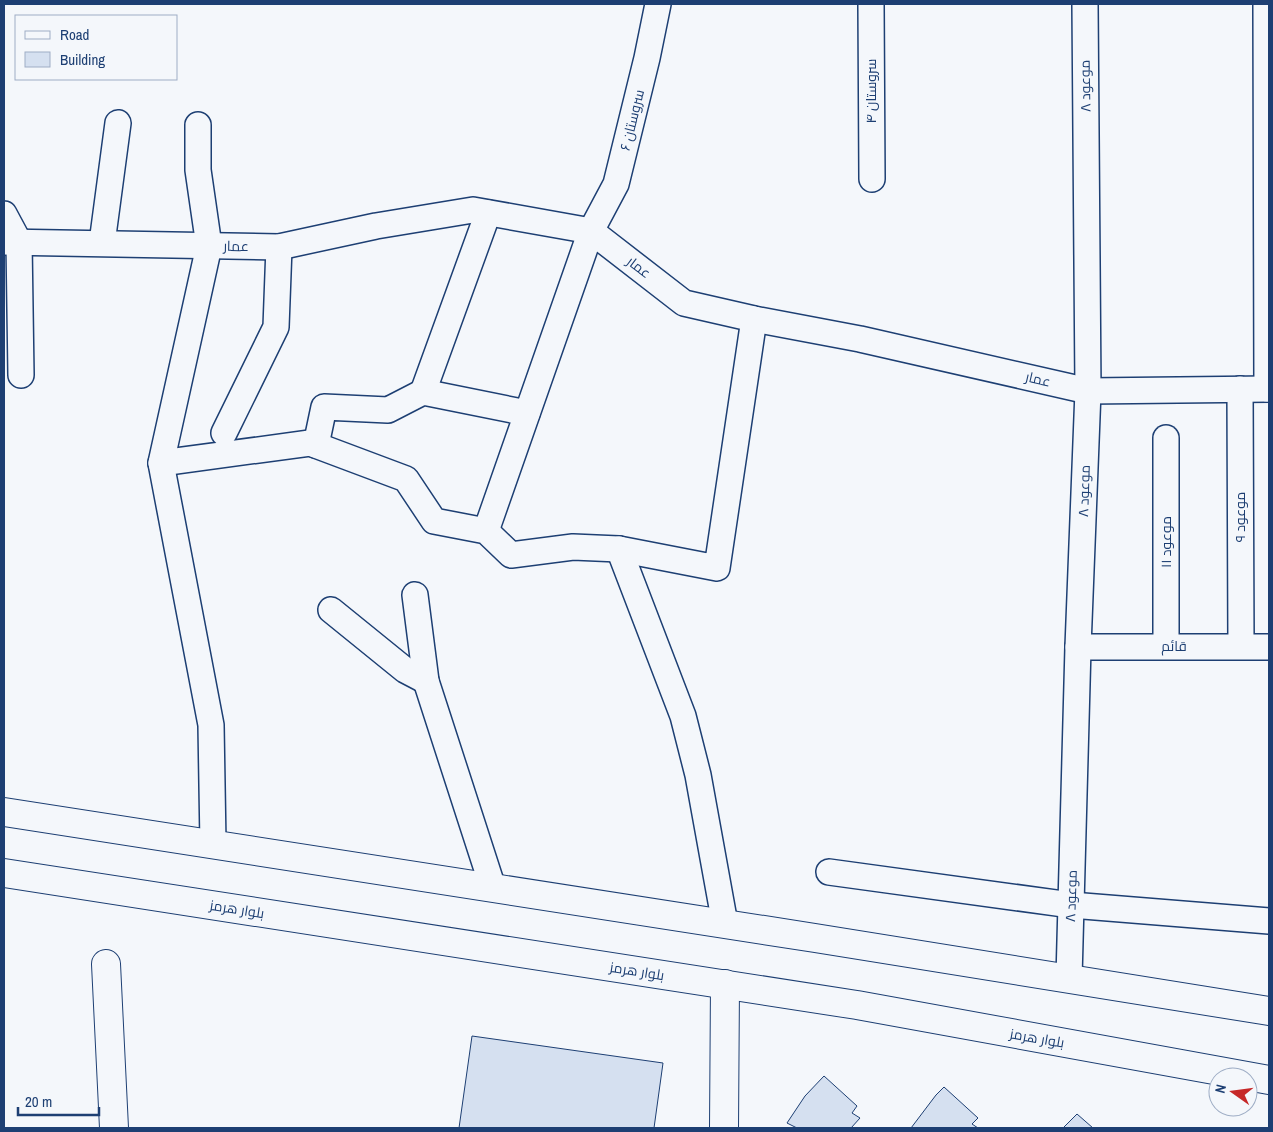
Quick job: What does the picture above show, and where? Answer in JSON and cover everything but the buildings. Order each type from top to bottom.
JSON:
[{"type":"main road","points":[[4,812],[1069,978],[1269,1011]]},
{"type":"main road","name":"بلوار هرمز","points":[[4,872],[857,1005],[1269,1080]]},
{"type":"main road","points":[[106,964],[114,1128]]},
{"type":"main road","points":[[724,1128],[725,984]]},
{"type":"street","name":"سروستان ۶","points":[[486,532],[590,231],[616,184],[647,58],[658,4]]},
{"type":"street","name":"سروستان ۴","points":[[871,4],[872,179]]},
{"type":"street","name":"موعود ۸","points":[[1069,978],[1078,647],[1088,390],[1084,4]]},
{"type":"street","points":[[1266,4],[1268,389]]},
{"type":"street","points":[[102,243],[118,124]]},
{"type":"street","points":[[198,125],[198,170],[209,246],[161,463],[211,725],[213,844]]},
{"type":"street","name":"عمار","points":[[11,242],[279,247],[474,210],[590,231],[684,303],[754,319],[860,339],[1088,390],[1268,389]]},
{"type":"street","points":[[424,392],[488,213]]},
{"type":"street","points":[[4,214],[11,242],[21,375]]},
{"type":"street","points":[[224,433],[276,327],[279,247]]},
{"type":"street","points":[[161,463],[310,443],[406,479],[434,521],[486,532],[511,555],[573,547],[618,550],[717,568],[754,319]]},
{"type":"street","name":"موعود ۹","points":[[1240,389],[1241,646]]},
{"type":"street","points":[[316,445],[324,406],[388,410],[424,392],[527,413]]},
{"type":"street","name":"موعود ۱۱","points":[[1166,438],[1166,646]]},
{"type":"street","points":[[618,550],[683,716],[698,775],[724,924]]},
{"type":"street","points":[[415,595],[426,681],[493,888]]},
{"type":"street","points":[[331,610],[405,670],[426,681]]},
{"type":"street","name":"قائم","points":[[1078,647],[1269,647]]},
{"type":"street","points":[[829,872],[1071,905],[1269,921]]}]
